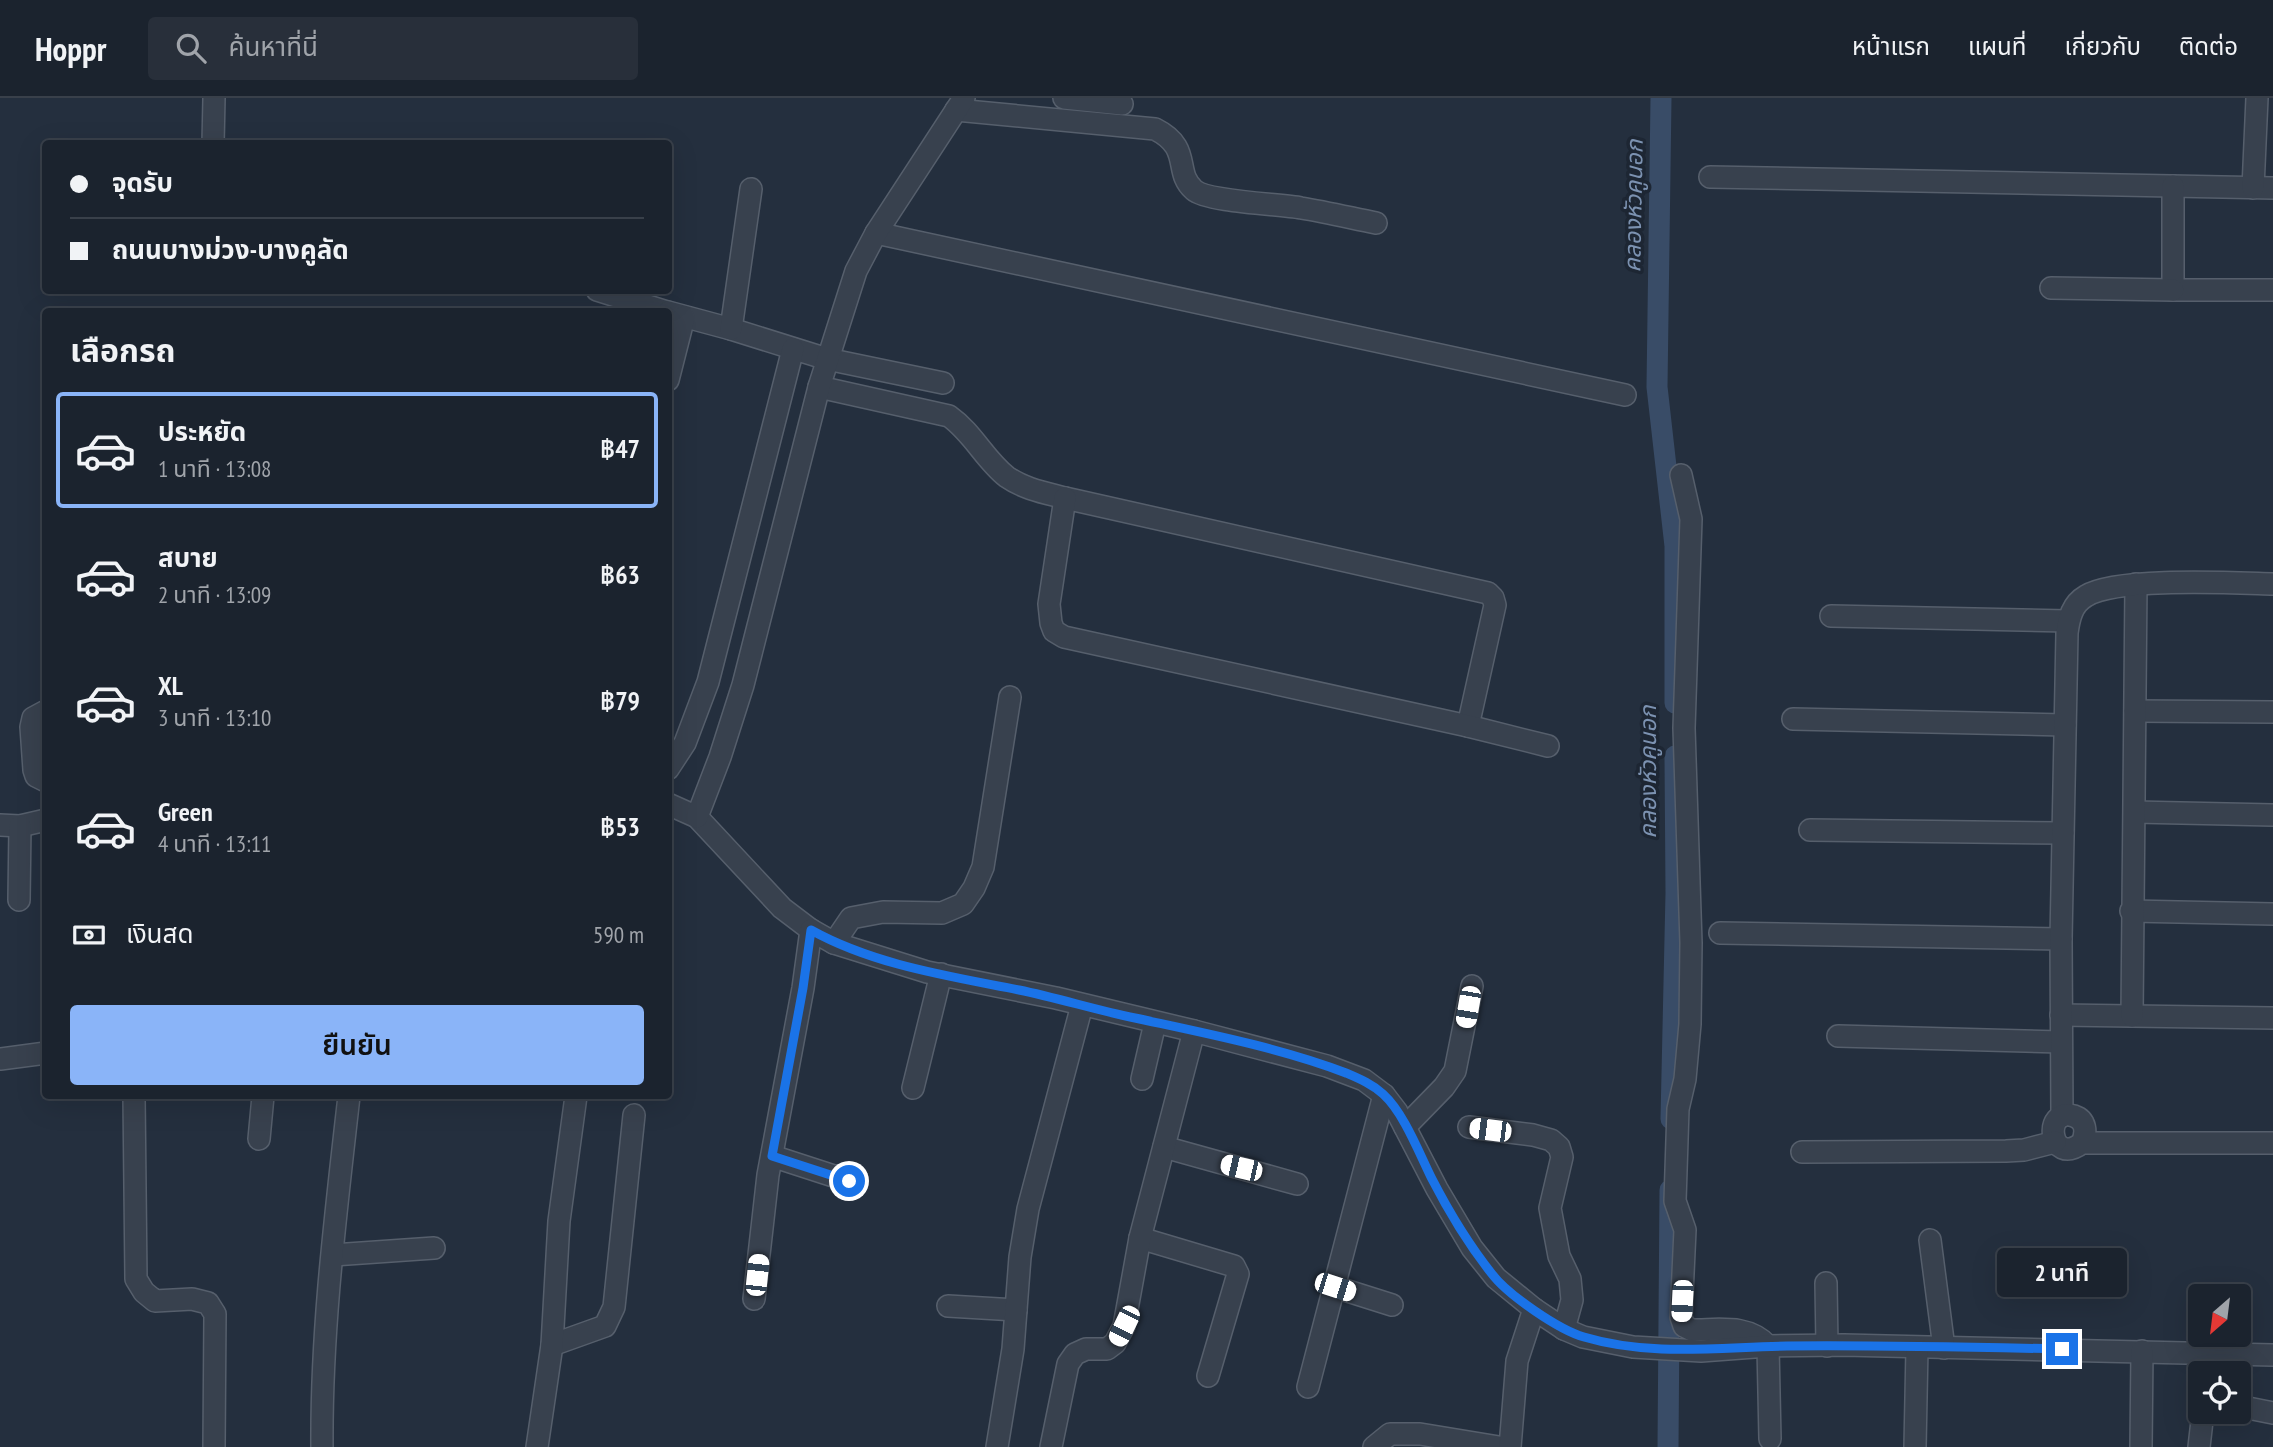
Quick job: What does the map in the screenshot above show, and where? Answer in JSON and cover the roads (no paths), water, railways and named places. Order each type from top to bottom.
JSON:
[{"type":"street","points":[[213,140],[214,98]]},
{"type":"street","points":[[1063,98],[1122,104]]},
{"type":"street","points":[[1710,177],[2263,188],[2256,98]]},
{"type":"street","points":[[697,817],[743,685],[819,387],[856,271],[876,233],[960,104],[1155,129],[1173,141],[1189,183],[1195,191],[1211,197],[1300,207],[1376,223]]},
{"type":"street","points":[[2173,186],[2173,290]]},
{"type":"street","points":[[731,329],[751,189]]},
{"type":"street","points":[[876,233],[1625,396]]},
{"type":"street","points":[[2050,288],[2273,290]]},
{"type":"street","points":[[610,294],[656,308]]},
{"type":"street","points":[[673,313],[827,359],[943,383]]},
{"type":"street","points":[[672,763],[685,743],[708,682],[793,349]]},
{"type":"street","points":[[819,387],[949,416],[963,427],[1008,478],[1065,498],[1488,593],[1495,605],[1468,726]]},
{"type":"street","points":[[1681,475],[1691,519],[1684,728],[1691,943],[1690,1024],[1685,1079],[1678,1109],[1675,1200],[1685,1230],[1681,1317],[1685,1326],[1692,1330],[1749,1332],[1768,1346],[1770,1439]]},
{"type":"street","points":[[1065,498],[1049,615],[1055,631],[1063,637],[1548,746]]},
{"type":"street","points":[[2132,1016],[2136,584]]},
{"type":"street","points":[[2062,1116],[2063,833],[2068,621],[2075,605],[2096,591],[2136,584],[2273,584]]},
{"type":"street","points":[[1831,616],[2068,621]]},
{"type":"street","points":[[834,943],[851,918],[883,912],[942,913],[963,904],[969,896],[983,867],[1010,697]]},
{"type":"street","points":[[2135,711],[2273,712]]},
{"type":"street","points":[[42,713],[33,718],[31,727],[34,770],[36,776],[42,779]]},
{"type":"street","points":[[1793,719],[2065,725]]},
{"type":"street","points":[[672,806],[697,817],[782,908],[834,943],[941,974],[1194,1031],[1327,1066],[1364,1080],[1384,1095],[1405,1127],[1472,1248],[1496,1279],[1534,1309],[1564,1329],[1583,1337],[1633,1347],[1701,1351],[1768,1346],[1827,1346],[2273,1355]]},
{"type":"street","points":[[2135,812],[2273,815]]},
{"type":"street","points":[[19,900],[10,825],[42,821]]},
{"type":"street","points":[[1810,830],[2063,833]]},
{"type":"street","points":[[2132,911],[2273,914]]},
{"type":"street","points":[[754,1300],[772,1156],[811,930]]},
{"type":"street","points":[[1720,933],[2062,939]]},
{"type":"street","points":[[914,1088],[941,974]]},
{"type":"street","points":[[1405,1127],[1444,1087],[1455,1071],[1472,986]]},
{"type":"street","points":[[997,1447],[1013,1349],[1020,1257],[1028,1209],[1082,1005]]},
{"type":"street","points":[[2061,1015],[2273,1018]]},
{"type":"street","points":[[1142,1079],[1156,1023]]},
{"type":"street","points":[[1051,1447],[1069,1364],[1075,1354],[1086,1349],[1107,1349],[1115,1343],[1124,1326],[1140,1238],[1194,1031]]},
{"type":"street","points":[[1839,1036],[2061,1042]]},
{"type":"street","points":[[0,1059],[42,1054]]},
{"type":"street","points":[[1308,1387],[1384,1095]]},
{"type":"street","points":[[134,1099],[136,1279],[144,1292],[155,1301],[192,1299],[208,1303],[215,1314],[214,1447]]},
{"type":"street","points":[[259,1139],[263,1099]]},
{"type":"street","points":[[322,1447],[322,1407],[333,1255],[349,1099]]},
{"type":"street","points":[[537,1447],[552,1345],[559,1221],[576,1099]]},
{"type":"street","points":[[552,1345],[604,1326],[614,1307],[634,1115]]},
{"type":"street","points":[[2070,1115],[2082,1122],[2085,1136],[2082,1143],[2068,1149],[2056,1142],[2052,1127],[2062,1116],[2070,1115]]},
{"type":"street","points":[[1469,1128],[1533,1135],[1551,1140],[1559,1147],[1562,1157],[1550,1208],[1559,1256],[1570,1279],[1572,1300],[1564,1329]]},
{"type":"street","points":[[1802,1152],[2006,1151],[2024,1150],[2056,1142]]},
{"type":"street","points":[[2082,1143],[2273,1143]]},
{"type":"street","points":[[1164,1147],[1297,1184]]},
{"type":"street","points":[[772,1156],[849,1181]]},
{"type":"street","points":[[1140,1238],[1234,1266],[1238,1274],[1208,1376]]},
{"type":"street","points":[[1930,1240],[1944,1348]]},
{"type":"street","points":[[333,1255],[434,1248]]},
{"type":"street","points":[[1826,1283],[1827,1346]]},
{"type":"street","points":[[1335,1287],[1392,1306]]},
{"type":"street","points":[[948,1306],[1016,1310]]},
{"type":"street","points":[[1510,1447],[1517,1361],[1534,1309]]},
{"type":"street","points":[[1916,1447],[1917,1348]]},
{"type":"street","points":[[2141,1447],[2142,1351]]},
{"type":"street","points":[[2251,1409],[2273,1413]]},
{"type":"street","points":[[2199,1447],[2202,1424]]},
{"type":"street","points":[[1374,1447],[1390,1434],[1411,1440],[1499,1447]]},
{"type":"waterway","name":"คลองหัวคูนอก","points":[[1661,98],[1657,387],[1675,546],[1675,703]]},
{"type":"waterway","name":"คลองหัวคูนอก","points":[[1671,1119],[1676,893],[1675,756]]},
{"type":"waterway","name":"คลองหัวคูนอก","points":[[1668,1447],[1670,1190]]}]
